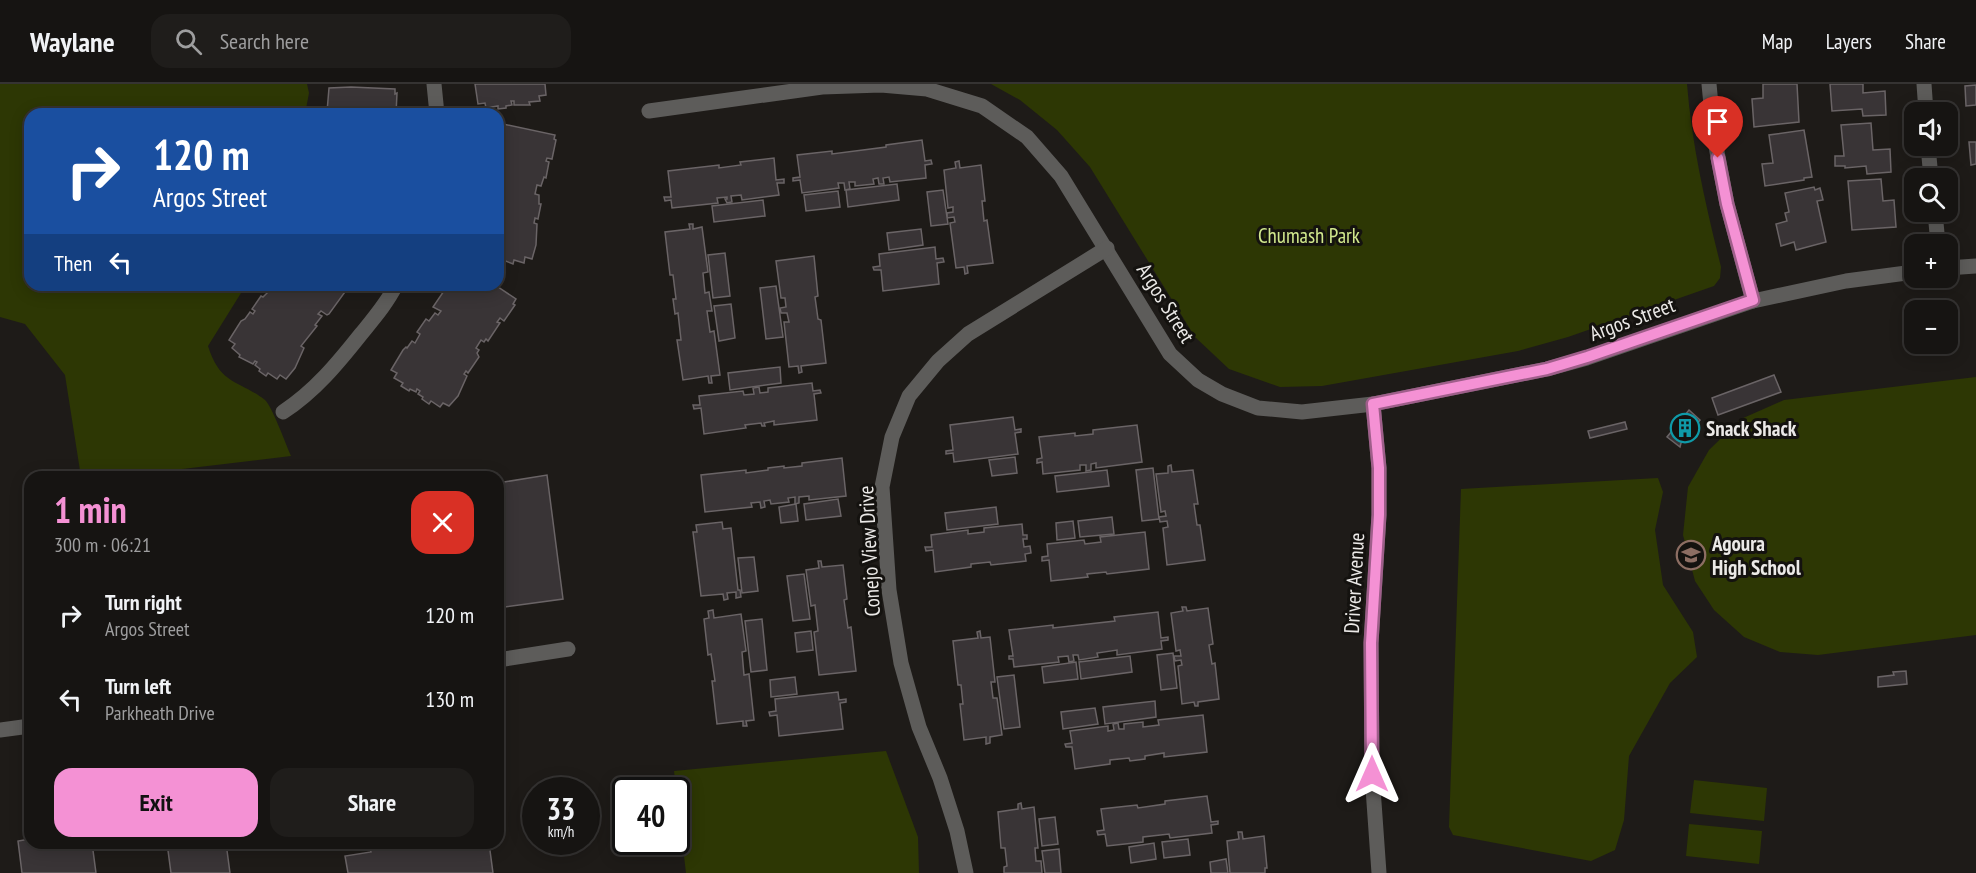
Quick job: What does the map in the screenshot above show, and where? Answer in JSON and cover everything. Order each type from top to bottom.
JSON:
[{"type":"street","points":[[434,84],[436,108]]},
{"type":"street","points":[[1709,84],[1714,136],[1727,204],[1753,300]]},
{"type":"street","points":[[1924,84],[1925,102]]},
{"type":"street","name":"Argos Street","points":[[649,111],[822,87],[880,85],[927,89],[982,106],[1027,137],[1061,176],[1170,354],[1198,380],[1222,394],[1258,408],[1302,412],[1373,404],[1547,369],[1753,300],[1846,281],[1904,273]]},
{"type":"street","name":"Conejo View Drive","points":[[966,873],[957,831],[940,778],[919,727],[901,663],[889,590],[882,488],[892,438],[909,396],[938,361],[968,334],[1107,248]]},
{"type":"street","points":[[1958,267],[1976,266]]},
{"type":"street","points":[[283,412],[305,397],[329,372],[388,301],[393,291]]},
{"type":"street","name":"Driver Avenue","points":[[1373,404],[1379,468],[1379,515],[1371,643],[1372,774],[1379,873]]},
{"type":"street","points":[[504,659],[568,650]]},
{"type":"street","points":[[0,730],[24,727]]},
{"type":"green space","points":[[0,84],[307,84],[309,93],[306,108],[24,108],[24,291],[242,291],[208,346],[213,359],[224,375],[265,400],[275,417],[291,456],[165,471],[80,471],[65,375],[25,324],[0,317]]},
{"type":"green space","name":"Chumash Park","points":[[991,84],[1687,84],[1696,154],[1721,267],[1720,278],[1714,286],[1568,337],[1518,351],[1322,386],[1280,387],[1229,369],[1195,337],[1090,167],[1057,130],[1020,100]]},
{"type":"green space","points":[[1976,377],[1976,635],[1818,655],[1780,652],[1744,637],[1714,610],[1695,581],[1683,535],[1688,487],[1709,450],[1741,419],[1784,400]]},
{"type":"green space","points":[[1658,478],[1663,492],[1655,530],[1663,585],[1693,632],[1697,657],[1670,683],[1629,756],[1624,820],[1615,850],[1591,861],[1453,835],[1449,827],[1461,489]]},
{"type":"green space","points":[[886,751],[918,837],[919,873],[686,873],[684,855],[690,855],[690,777],[675,777],[674,771]]},
{"type":"green space","points":[[1694,780],[1767,788],[1764,821],[1690,813]]},
{"type":"green space","points":[[1689,824],[1762,831],[1759,864],[1686,856]]},
{"type":"building","points":[[475,84],[545,84],[546,95],[539,96],[540,101],[529,102],[530,105],[514,105],[514,101],[511,101],[512,105],[506,108],[498,108],[498,106],[486,108],[485,103],[478,104]]},
{"type":"building","points":[[1763,84],[1797,84],[1799,122],[1754,127],[1752,99],[1763,98]]},
{"type":"building","points":[[1830,84],[1863,84],[1863,93],[1885,91],[1886,115],[1863,116],[1862,109],[1832,111]]},
{"type":"building","points":[[1976,85],[1976,105],[1966,106],[1965,86]]},
{"type":"building","points":[[329,88],[395,89],[396,108],[327,108]]},
{"type":"building","points":[[1871,123],[1873,150],[1890,149],[1891,172],[1867,174],[1866,166],[1845,168],[1845,166],[1835,166],[1835,156],[1844,156],[1841,125]]},
{"type":"building","points":[[504,124],[555,135],[556,140],[552,159],[547,158],[546,161],[549,162],[546,178],[544,177],[541,186],[537,185],[535,194],[539,195],[539,204],[541,204],[538,219],[535,218],[534,223],[537,224],[536,245],[532,259],[525,257],[524,263],[514,260],[513,264],[504,260]]},
{"type":"building","points":[[1804,130],[1812,177],[1765,186],[1762,164],[1773,163],[1769,135]]},
{"type":"building","points":[[922,140],[925,161],[931,160],[932,164],[925,165],[926,178],[890,182],[889,177],[883,178],[884,184],[879,184],[878,178],[873,179],[874,184],[855,186],[855,182],[849,182],[850,189],[845,190],[844,183],[838,183],[839,188],[802,193],[800,180],[793,181],[793,178],[800,177],[797,155],[832,151],[832,154]]},
{"type":"building","points":[[1969,142],[1976,142],[1976,164],[1971,165]]},
{"type":"building","points":[[774,158],[776,180],[784,179],[784,183],[777,183],[779,195],[742,200],[741,195],[731,196],[732,202],[727,203],[725,199],[727,197],[717,198],[718,203],[672,208],[671,200],[665,201],[664,197],[671,197],[668,171],[719,165],[719,168],[741,165],[740,162]]},
{"type":"building","points":[[959,161],[960,168],[981,165],[985,201],[982,201],[984,221],[987,220],[993,263],[967,266],[968,273],[965,274],[964,267],[956,268],[950,223],[955,222],[954,217],[947,218],[947,213],[953,212],[953,207],[948,208],[944,170],[956,168],[955,162]]},
{"type":"building","points":[[1881,179],[1883,201],[1894,200],[1896,227],[1852,230],[1848,181]]},
{"type":"building","points":[[897,184],[899,200],[848,207],[846,190]]},
{"type":"building","points":[[1814,187],[1815,190],[1820,188],[1823,200],[1817,201],[1826,242],[1796,250],[1794,242],[1781,246],[1776,224],[1787,221],[1785,213],[1789,212],[1785,193]]},
{"type":"building","points":[[943,190],[948,224],[931,226],[927,192]]},
{"type":"building","points":[[838,191],[840,207],[806,211],[804,195]]},
{"type":"building","points":[[763,200],[765,216],[714,222],[712,206]]},
{"type":"building","points":[[689,224],[693,224],[693,229],[702,227],[708,272],[703,273],[705,293],[709,292],[712,311],[707,311],[710,332],[714,331],[720,375],[711,376],[712,383],[709,383],[708,376],[683,380],[677,340],[681,340],[678,313],[675,314],[673,299],[676,299],[673,275],[670,275],[665,232],[690,229]]},
{"type":"building","points":[[921,229],[923,245],[889,250],[887,233]]},
{"type":"building","points":[[935,247],[936,259],[943,258],[944,262],[937,263],[939,284],[883,291],[881,270],[874,270],[873,267],[880,266],[879,254]]},
{"type":"building","points":[[725,253],[730,296],[713,298],[708,255]]},
{"type":"building","points":[[814,256],[818,296],[815,297],[818,319],[821,320],[826,363],[801,366],[802,372],[799,373],[798,366],[789,367],[784,322],[789,322],[787,313],[781,313],[780,308],[786,307],[785,298],[781,298],[776,261]]},
{"type":"building","points":[[776,286],[783,337],[766,339],[760,288]]},
{"type":"building","points":[[269,291],[346,291],[329,314],[321,311],[318,314],[322,316],[301,346],[304,348],[295,368],[286,379],[280,375],[277,379],[268,373],[266,376],[255,365],[257,362],[253,364],[239,357],[240,355],[232,348],[235,344],[229,340],[241,321],[250,312],[253,314],[255,311],[252,309],[261,296],[263,297]]},
{"type":"building","points":[[444,291],[504,291],[516,299],[513,304],[515,305],[504,321],[500,318],[497,322],[500,323],[488,341],[481,340],[476,348],[479,350],[477,353],[479,357],[468,373],[466,371],[464,374],[467,376],[458,396],[449,406],[443,403],[440,407],[431,401],[429,404],[418,394],[420,391],[417,389],[416,392],[410,389],[409,391],[401,386],[403,383],[394,378],[397,373],[391,370],[403,350],[412,341],[415,343],[420,334],[417,332],[426,319],[429,321],[435,313],[438,315],[441,311],[433,307]]},
{"type":"building","points":[[731,304],[735,338],[719,341],[714,306]]},
{"type":"building","points":[[780,367],[781,383],[730,390],[728,373]]},
{"type":"building","points":[[1774,375],[1781,392],[1718,415],[1712,398]]},
{"type":"building","points":[[812,383],[813,391],[820,390],[821,393],[814,394],[817,420],[774,425],[774,421],[764,423],[765,426],[761,423],[745,425],[746,428],[704,434],[701,408],[694,409],[693,405],[700,405],[699,396],[743,391],[744,395],[754,394],[753,388],[759,387],[760,393],[768,392],[768,388]]},
{"type":"building","name":"Snack Shack","points":[[1689,410],[1700,420],[1680,447],[1667,437]]},
{"type":"building","points":[[1013,417],[1015,430],[1021,429],[1021,432],[1015,433],[1018,454],[954,462],[953,453],[946,454],[946,451],[953,450],[950,425]]},
{"type":"building","points":[[1625,422],[1627,429],[1590,438],[1588,431]]},
{"type":"building","points":[[1137,425],[1142,462],[1096,468],[1096,463],[1091,464],[1091,470],[1086,471],[1086,465],[1080,465],[1080,470],[1043,474],[1042,462],[1037,463],[1037,459],[1042,458],[1039,437],[1075,433],[1075,436],[1093,434],[1093,430]]},
{"type":"building","points":[[1015,457],[1017,473],[992,476],[989,460]]},
{"type":"building","points":[[842,458],[846,496],[809,500],[809,496],[799,497],[799,503],[795,504],[795,497],[788,498],[789,502],[771,504],[770,500],[764,501],[765,507],[761,508],[760,502],[751,503],[752,507],[705,512],[701,475],[746,470],[746,473]]},
{"type":"building","points":[[1171,465],[1172,472],[1193,470],[1198,504],[1194,504],[1197,525],[1200,525],[1205,560],[1167,565],[1163,528],[1168,527],[1167,521],[1160,522],[1159,517],[1166,516],[1165,511],[1161,512],[1156,474],[1168,473],[1168,466]]},
{"type":"building","points":[[1153,468],[1159,519],[1142,521],[1136,470]]},
{"type":"building","points":[[1107,470],[1109,486],[1057,492],[1055,476]]},
{"type":"building","points":[[547,475],[563,599],[504,607],[504,482]]},
{"type":"building","points":[[838,499],[841,516],[806,520],[804,504]]},
{"type":"building","points":[[796,504],[798,521],[781,523],[779,507]]},
{"type":"building","points":[[996,507],[998,524],[947,530],[945,513]]},
{"type":"building","points":[[1112,517],[1114,534],[1080,537],[1078,521]]},
{"type":"building","points":[[1073,521],[1075,538],[1057,540],[1056,523]]},
{"type":"building","points":[[722,522],[723,529],[731,528],[738,590],[740,590],[741,597],[736,598],[736,592],[727,593],[728,599],[724,600],[723,594],[701,596],[693,532],[697,532],[696,525]]},
{"type":"building","points":[[1022,524],[1023,535],[1027,535],[1027,539],[1023,539],[1024,547],[1030,546],[1031,553],[1025,554],[1026,561],[991,565],[990,562],[971,564],[971,567],[935,572],[933,550],[926,551],[925,547],[932,547],[931,535],[968,530],[968,534],[984,532],[984,528]]},
{"type":"building","points":[[1145,532],[1149,569],[1087,574],[1088,577],[1051,581],[1049,560],[1042,561],[1042,557],[1048,556],[1047,544],[1084,540],[1085,544],[1101,542],[1100,537]]},
{"type":"building","points":[[754,557],[758,591],[742,593],[738,558]]},
{"type":"building","points":[[818,561],[821,561],[822,567],[843,565],[847,599],[844,600],[848,628],[851,627],[856,671],[819,675],[814,632],[818,631],[815,605],[811,606],[806,570],[819,568]]},
{"type":"building","points":[[804,574],[810,619],[793,621],[787,576]]},
{"type":"building","points":[[1182,607],[1186,607],[1187,611],[1208,608],[1213,644],[1209,645],[1212,664],[1215,663],[1219,699],[1198,702],[1198,706],[1195,706],[1194,702],[1182,704],[1178,666],[1182,665],[1181,660],[1175,661],[1174,656],[1181,656],[1180,650],[1176,651],[1171,613],[1183,611]]},
{"type":"building","points":[[713,610],[714,618],[741,614],[746,651],[742,652],[744,675],[749,674],[754,720],[746,721],[747,726],[743,726],[743,721],[717,724],[712,681],[715,681],[711,654],[708,655],[704,619],[709,618],[708,611]]},
{"type":"building","points":[[1158,612],[1161,638],[1168,637],[1168,640],[1161,641],[1162,649],[1117,655],[1117,650],[1097,653],[1098,657],[1079,660],[1078,655],[1073,655],[1074,661],[1069,662],[1068,656],[1058,657],[1059,662],[1014,667],[1013,659],[1009,659],[1009,656],[1013,656],[1009,630],[1115,621],[1114,617]]},
{"type":"building","points":[[762,619],[767,670],[751,672],[745,621]]},
{"type":"building","points":[[811,631],[813,650],[797,652],[795,633]]},
{"type":"building","points":[[980,631],[981,638],[990,637],[995,682],[991,682],[993,698],[997,698],[1002,735],[990,737],[990,743],[986,744],[986,737],[964,740],[960,704],[963,704],[961,685],[958,685],[953,641],[978,638],[977,632]]},
{"type":"building","points":[[1173,653],[1177,688],[1161,690],[1157,655]]},
{"type":"building","points":[[1130,656],[1132,672],[1081,679],[1079,662]]},
{"type":"building","points":[[1076,662],[1078,679],[1044,683],[1042,667]]},
{"type":"building","points":[[1906,671],[1907,684],[1878,687],[1878,677]]},
{"type":"building","points":[[1014,675],[1020,727],[1004,729],[997,677]]},
{"type":"building","points":[[795,677],[797,694],[771,697],[770,680]]},
{"type":"building","points":[[838,692],[839,700],[846,699],[846,702],[840,703],[843,729],[779,736],[777,715],[770,716],[769,712],[776,711],[775,699]]},
{"type":"building","points":[[1155,701],[1156,717],[1105,724],[1103,707]]},
{"type":"building","points":[[1095,708],[1098,724],[1063,729],[1061,712]]},
{"type":"building","points":[[1203,715],[1207,752],[1164,757],[1164,753],[1130,761],[1129,758],[1110,760],[1110,764],[1075,769],[1072,747],[1066,747],[1065,744],[1072,743],[1070,731],[1108,726],[1108,731],[1114,730],[1113,724],[1118,723],[1119,729],[1124,729],[1124,724],[1143,722],[1143,727],[1159,725],[1158,720]]},
{"type":"building","points":[[1207,796],[1211,822],[1218,821],[1218,824],[1211,825],[1212,833],[1170,838],[1169,834],[1143,837],[1143,842],[1107,846],[1105,834],[1098,835],[1097,831],[1104,830],[1101,809],[1137,805],[1138,808],[1165,804],[1165,801]]},
{"type":"building","points":[[1021,803],[1022,809],[1034,807],[1038,848],[1035,848],[1036,861],[1041,861],[1042,873],[1004,873],[1004,867],[1007,866],[1005,848],[1001,848],[998,812],[1018,809],[1018,804]]},
{"type":"building","points":[[1055,817],[1058,844],[1042,846],[1039,819]]},
{"type":"building","points":[[1238,832],[1242,832],[1243,839],[1264,836],[1267,868],[1265,868],[1265,873],[1230,873],[1227,841],[1239,839]]},
{"type":"building","points":[[1188,839],[1190,855],[1164,858],[1162,842]]},
{"type":"building","points":[[24,840],[24,849],[93,849],[96,873],[22,873],[18,841]]},
{"type":"building","points":[[1154,843],[1156,859],[1131,863],[1129,847]]},
{"type":"building","points":[[168,849],[227,849],[230,873],[171,873]]},
{"type":"building","points":[[370,849],[490,849],[493,873],[348,873],[345,856],[371,852]]},
{"type":"building","points":[[1059,849],[1061,873],[1045,873],[1042,851]]},
{"type":"building","points":[[1226,859],[1228,873],[1211,873],[1210,862]]},
{"type":"place","name":"Snack Shack","points":[[1685,428]]},
{"type":"place","name":"Agoura High School","points":[[1691,555]]},
{"type":"route","points":[[1372,774],[1371,643],[1379,515],[1379,468],[1373,404],[1547,369],[1753,300],[1727,204],[1718,158]]}]
